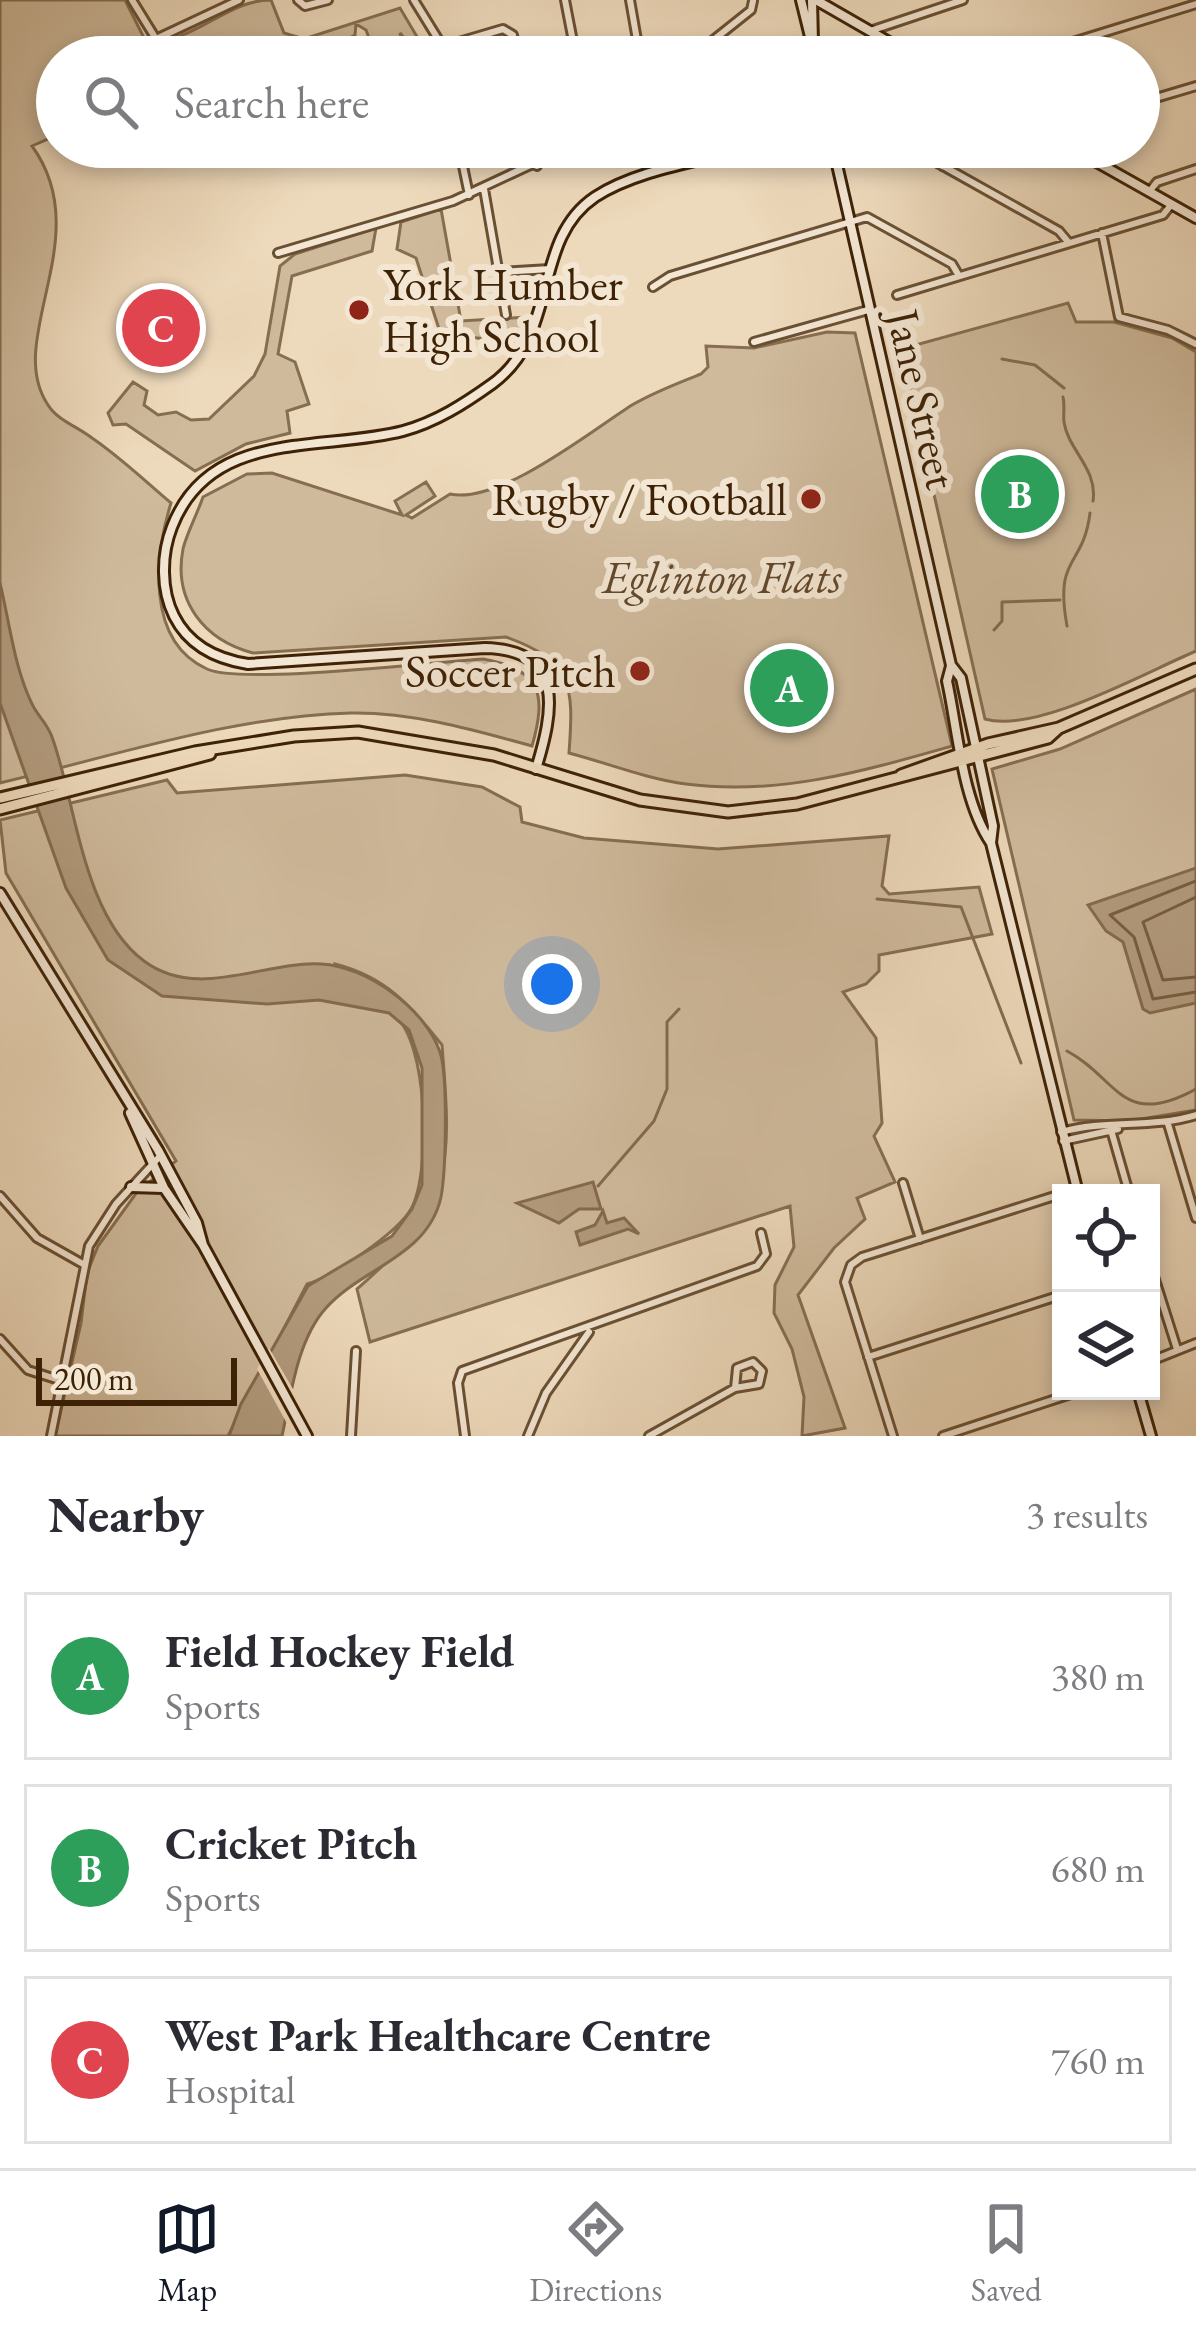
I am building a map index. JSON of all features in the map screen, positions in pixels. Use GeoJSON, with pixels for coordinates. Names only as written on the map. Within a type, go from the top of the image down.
{"type":"FeatureCollection","features":[{"type":"Feature","properties":{"kind":"main road"},"geometry":{"type":"LineString","coordinates":[[801,0],[810,36]]}},
{"type":"Feature","properties":{"kind":"main road"},"geometry":{"type":"LineString","coordinates":[[812,36],[814,0],[879,36]]}},
{"type":"Feature","properties":{"kind":"main road"},"geometry":{"type":"LineString","coordinates":[[536,769],[552,703],[542,672],[520,654],[484,648],[231,662],[203,649],[181,628],[168,603],[164,569],[178,513],[199,485],[225,466],[298,442],[414,428],[451,411],[501,377],[534,334],[569,223],[601,194],[685,168]]}},
{"type":"Feature","properties":{"kind":"main road","name":"Jane Street"},"geometry":{"type":"LineString","coordinates":[[837,168],[951,664],[961,678],[993,826],[991,843],[1075,1184]]}},
{"type":"Feature","properties":{"kind":"main road"},"geometry":{"type":"LineString","coordinates":[[1107,168],[1196,218]]}},
{"type":"Feature","properties":{"kind":"main road","name":"Jane Street"},"geometry":{"type":"LineString","coordinates":[[951,664],[947,681],[981,829],[991,843]]}},
{"type":"Feature","properties":{"kind":"main road"},"geometry":{"type":"LineString","coordinates":[[0,798],[294,736],[358,732],[445,744],[640,800],[703,811],[797,804],[1048,738],[1059,728],[1196,669]]}},
{"type":"Feature","properties":{"kind":"main road"},"geometry":{"type":"LineString","coordinates":[[0,809],[202,756]]}},
{"type":"Feature","properties":{"kind":"main road"},"geometry":{"type":"LineString","coordinates":[[0,893],[130,1112],[161,1155],[197,1223],[202,1245]]}},
{"type":"Feature","properties":{"kind":"main road"},"geometry":{"type":"LineString","coordinates":[[130,1112],[164,1189],[202,1245],[307,1436]]}},
{"type":"Feature","properties":{"kind":"main road"},"geometry":{"type":"LineString","coordinates":[[131,1187],[148,1184],[164,1189]]}},
{"type":"Feature","properties":{"kind":"main road"},"geometry":{"type":"LineString","coordinates":[[1141,1400],[1151,1436]]}},
{"type":"Feature","properties":{"kind":"street"},"geometry":{"type":"LineString","coordinates":[[132,0],[154,36]]}},
{"type":"Feature","properties":{"kind":"street"},"geometry":{"type":"LineString","coordinates":[[298,0],[304,6],[328,0]]}},
{"type":"Feature","properties":{"kind":"street"},"geometry":{"type":"LineString","coordinates":[[414,0],[435,36]]}},
{"type":"Feature","properties":{"kind":"street"},"geometry":{"type":"LineString","coordinates":[[565,0],[572,36]]}},
{"type":"Feature","properties":{"kind":"street"},"geometry":{"type":"LineString","coordinates":[[630,0],[636,36]]}},
{"type":"Feature","properties":{"kind":"street"},"geometry":{"type":"LineString","coordinates":[[870,31],[963,0]]}},
{"type":"Feature","properties":{"kind":"street"},"geometry":{"type":"LineString","coordinates":[[718,36],[751,10],[752,1]]}},
{"type":"Feature","properties":{"kind":"street"},"geometry":{"type":"LineString","coordinates":[[162,36],[233,2]]}},
{"type":"Feature","properties":{"kind":"street"},"geometry":{"type":"LineString","coordinates":[[1092,36],[1196,4]]}},
{"type":"Feature","properties":{"kind":"street"},"geometry":{"type":"LineString","coordinates":[[480,36],[503,29],[513,36]]}},
{"type":"Feature","properties":{"kind":"street"},"geometry":{"type":"LineString","coordinates":[[1160,97],[1196,86]]}},
{"type":"Feature","properties":{"kind":"street"},"geometry":{"type":"LineString","coordinates":[[463,168],[469,195]]}},
{"type":"Feature","properties":{"kind":"street"},"geometry":{"type":"LineString","coordinates":[[278,253],[469,195],[532,168]]}},
{"type":"Feature","properties":{"kind":"street"},"geometry":{"type":"LineString","coordinates":[[946,168],[1059,231],[1069,243]]}},
{"type":"Feature","properties":{"kind":"street"},"geometry":{"type":"LineString","coordinates":[[1150,192],[1162,180],[1196,170]]}},
{"type":"Feature","properties":{"kind":"street"},"geometry":{"type":"LineString","coordinates":[[484,189],[506,315]]}},
{"type":"Feature","properties":{"kind":"street"},"geometry":{"type":"LineString","coordinates":[[897,295],[1163,215],[1172,205]]}},
{"type":"Feature","properties":{"kind":"street"},"geometry":{"type":"LineString","coordinates":[[653,287],[670,276],[848,221],[876,221],[952,264],[959,276]]}},
{"type":"Feature","properties":{"kind":"street"},"geometry":{"type":"LineString","coordinates":[[1102,233],[1119,317],[1196,344]]}},
{"type":"Feature","properties":{"kind":"street"},"geometry":{"type":"LineString","coordinates":[[500,272],[552,270]]}},
{"type":"Feature","properties":{"kind":"street"},"geometry":{"type":"LineString","coordinates":[[754,342],[868,310]]}},
{"type":"Feature","properties":{"kind":"street"},"geometry":{"type":"LineString","coordinates":[[0,917],[10,911]]}},
{"type":"Feature","properties":{"kind":"street"},"geometry":{"type":"LineString","coordinates":[[1062,1137],[1086,1126],[1168,1124],[1196,1115]]}},
{"type":"Feature","properties":{"kind":"street"},"geometry":{"type":"LineString","coordinates":[[1168,1124],[1196,1218]]}},
{"type":"Feature","properties":{"kind":"street"},"geometry":{"type":"LineString","coordinates":[[1062,1137],[1134,1126]]}},
{"type":"Feature","properties":{"kind":"street"},"geometry":{"type":"LineString","coordinates":[[1111,1130],[1126,1184]]}},
{"type":"Feature","properties":{"kind":"street"},"geometry":{"type":"LineString","coordinates":[[51,1436],[82,1264],[107,1216],[161,1155]]}},
{"type":"Feature","properties":{"kind":"street"},"geometry":{"type":"LineString","coordinates":[[903,1183],[920,1239]]}},
{"type":"Feature","properties":{"kind":"street"},"geometry":{"type":"LineString","coordinates":[[0,1196],[37,1238],[82,1264]]}},
{"type":"Feature","properties":{"kind":"street"},"geometry":{"type":"LineString","coordinates":[[893,1436],[844,1282],[847,1271],[862,1257],[1052,1197]]}},
{"type":"Feature","properties":{"kind":"street"},"geometry":{"type":"LineString","coordinates":[[465,1436],[458,1383],[462,1371],[592,1329],[757,1266],[766,1254],[760,1233]]}},
{"type":"Feature","properties":{"kind":"street"},"geometry":{"type":"LineString","coordinates":[[1159,1292],[1177,1349]]}},
{"type":"Feature","properties":{"kind":"street"},"geometry":{"type":"LineString","coordinates":[[868,1357],[1052,1298]]}},
{"type":"Feature","properties":{"kind":"street"},"geometry":{"type":"LineString","coordinates":[[528,1436],[546,1393],[592,1329]]}},
{"type":"Feature","properties":{"kind":"street"},"geometry":{"type":"LineString","coordinates":[[0,1339],[28,1370],[61,1380]]}},
{"type":"Feature","properties":{"kind":"street"},"geometry":{"type":"LineString","coordinates":[[1160,1357],[1196,1343]]}},
{"type":"Feature","properties":{"kind":"street"},"geometry":{"type":"LineString","coordinates":[[350,1436],[356,1351]]}},
{"type":"Feature","properties":{"kind":"street"},"geometry":{"type":"LineString","coordinates":[[649,1436],[735,1388],[759,1384],[757,1364],[737,1368],[735,1388]]}},
{"type":"Feature","properties":{"kind":"street"},"geometry":{"type":"LineString","coordinates":[[943,1436],[1053,1400]]}},
{"type":"Feature","properties":{"kind":"green space"},"geometry":{"type":"Polygon","coordinates":[[[0,0],[125,0],[143,36],[36,36],[36,144],[32,146],[36,168],[43,168],[50,181],[56,216],[36,349],[37,379],[57,415],[171,503],[159,571],[164,618],[173,638],[187,656],[207,669],[227,673],[339,671],[483,659],[502,663],[528,677],[535,687],[537,728],[532,746],[397,715],[307,716],[174,739],[0,783],[0,0]]]}},
{"type":"Feature","properties":{"kind":"green space"},"geometry":{"type":"Polygon","coordinates":[[[271,0],[284,33],[294,36],[180,36],[238,7],[271,0]]]}},
{"type":"Feature","properties":{"kind":"green space"},"geometry":{"type":"Polygon","coordinates":[[[400,8],[417,36],[368,36],[356,24],[355,35],[313,36],[400,8]]]}},
{"type":"Feature","properties":{"kind":"green space"},"geometry":{"type":"Polygon","coordinates":[[[441,209],[461,321],[529,317],[514,341],[441,335],[416,258],[397,249],[401,222],[441,209]]]}},
{"type":"Feature","properties":{"kind":"green space"},"geometry":{"type":"Polygon","coordinates":[[[376,228],[372,251],[292,276],[278,354],[295,362],[309,404],[287,411],[290,433],[246,444],[195,471],[126,424],[113,425],[108,413],[133,382],[147,391],[144,405],[158,415],[176,412],[191,420],[209,419],[254,376],[265,354],[280,266],[295,254],[376,228]]]}},
{"type":"Feature","properties":{"kind":"green space"},"geometry":{"type":"Polygon","coordinates":[[[1068,303],[1076,322],[1114,322],[1172,338],[1196,352],[1196,651],[1061,710],[1007,721],[985,719],[901,349],[1068,303]]]}},
{"type":"Feature","properties":{"kind":"green space","name":"Eglinton Flats"},"geometry":{"type":"Polygon","coordinates":[[[827,332],[855,333],[952,746],[788,784],[721,787],[671,782],[569,753],[571,710],[564,679],[545,656],[506,637],[253,653],[220,639],[188,601],[181,568],[183,549],[203,497],[247,474],[272,473],[402,515],[395,501],[426,482],[435,496],[406,515],[412,518],[450,494],[470,494],[518,478],[632,405],[701,374],[708,367],[706,346],[754,348],[827,332]]]}},
{"type":"Feature","properties":{"kind":"green space"},"geometry":{"type":"Polygon","coordinates":[[[1196,689],[1196,1110],[1129,1121],[1074,1120],[992,769],[1060,749],[1196,689]]]}},
{"type":"Feature","properties":{"kind":"green space"},"geometry":{"type":"Polygon","coordinates":[[[405,775],[482,787],[520,807],[522,822],[584,838],[718,849],[889,836],[882,886],[889,894],[979,887],[992,934],[879,955],[879,971],[866,984],[843,992],[876,1038],[882,1123],[874,1136],[895,1182],[857,1198],[865,1219],[834,1248],[798,1295],[845,1428],[802,1436],[804,1397],[792,1349],[774,1313],[775,1285],[794,1247],[790,1206],[370,1342],[357,1289],[413,1233],[440,1182],[447,1123],[442,1045],[396,994],[335,964],[340,998],[393,1014],[414,1051],[424,1139],[411,1209],[364,1252],[307,1284],[228,1436],[55,1436],[81,1323],[87,1273],[98,1246],[137,1192],[176,1161],[6,873],[0,820],[167,780],[177,793],[405,775]]]}},
{"type":"Feature","properties":{"kind":"water"},"geometry":{"type":"Polygon","coordinates":[[[0,583],[21,677],[52,737],[94,887],[123,941],[144,961],[186,978],[321,964],[356,972],[408,1005],[440,1052],[445,1146],[441,1197],[434,1217],[408,1248],[340,1294],[316,1321],[296,1369],[282,1436],[229,1436],[241,1404],[308,1286],[392,1236],[412,1209],[422,1185],[422,1068],[409,1030],[389,1013],[319,1000],[267,1004],[162,996],[108,960],[66,888],[0,703],[0,583]]]}},
{"type":"Feature","properties":{"kind":"water"},"geometry":{"type":"Polygon","coordinates":[[[1196,868],[1196,1003],[1150,1013],[1143,1009],[1123,942],[1106,931],[1088,905],[1196,868]]]}},
{"type":"Feature","properties":{"kind":"water"},"geometry":{"type":"Polygon","coordinates":[[[593,1182],[601,1209],[579,1209],[559,1223],[517,1203],[593,1182]]]}},
{"type":"Feature","properties":{"kind":"water"},"geometry":{"type":"Polygon","coordinates":[[[603,1211],[607,1223],[624,1218],[639,1234],[628,1229],[580,1245],[576,1232],[595,1225],[603,1211]]]}},
{"type":"Feature","properties":{"kind":"pier"},"geometry":{"type":"Polygon","coordinates":[[[269,1348],[297,1396],[290,1429],[257,1369],[269,1348]]]}},
{"type":"Feature","properties":{"kind":"waterway"},"geometry":{"type":"LineString","coordinates":[[1002,359],[1035,365],[1064,388]]}},
{"type":"Feature","properties":{"kind":"waterway"},"geometry":{"type":"LineString","coordinates":[[1063,397],[1067,432],[1091,479],[1093,501]]}},
{"type":"Feature","properties":{"kind":"waterway"},"geometry":{"type":"LineString","coordinates":[[1067,626],[1064,586],[1090,513]]}},
{"type":"Feature","properties":{"kind":"waterway"},"geometry":{"type":"LineString","coordinates":[[994,630],[1002,621],[1002,602],[1060,600]]}},
{"type":"Feature","properties":{"kind":"waterway"},"geometry":{"type":"LineString","coordinates":[[877,899],[961,907],[1021,1063]]}},
{"type":"Feature","properties":{"kind":"waterway"},"geometry":{"type":"LineString","coordinates":[[598,1186],[654,1121],[667,1089],[667,1022],[679,1009]]}},
{"type":"Feature","properties":{"kind":"waterway"},"geometry":{"type":"LineString","coordinates":[[1067,1051],[1136,1102],[1171,1100],[1196,1089]]}},
{"type":"Feature","properties":{"kind":"place","name":"York Humber High School"},"geometry":{"type":"Point","coordinates":[359,310]}},
{"type":"Feature","properties":{"kind":"place","name":"West Park Healthcare Centre"},"geometry":{"type":"Point","coordinates":[161,328]}},
{"type":"Feature","properties":{"kind":"place","name":"Cricket Pitch"},"geometry":{"type":"Point","coordinates":[1020,494]}},
{"type":"Feature","properties":{"kind":"place","name":"Rugby / Football"},"geometry":{"type":"Point","coordinates":[811,499]}},
{"type":"Feature","properties":{"kind":"place","name":"Soccer Pitch"},"geometry":{"type":"Point","coordinates":[640,671]}},
{"type":"Feature","properties":{"kind":"place","name":"Field Hockey Field"},"geometry":{"type":"Point","coordinates":[789,688]}}]}
